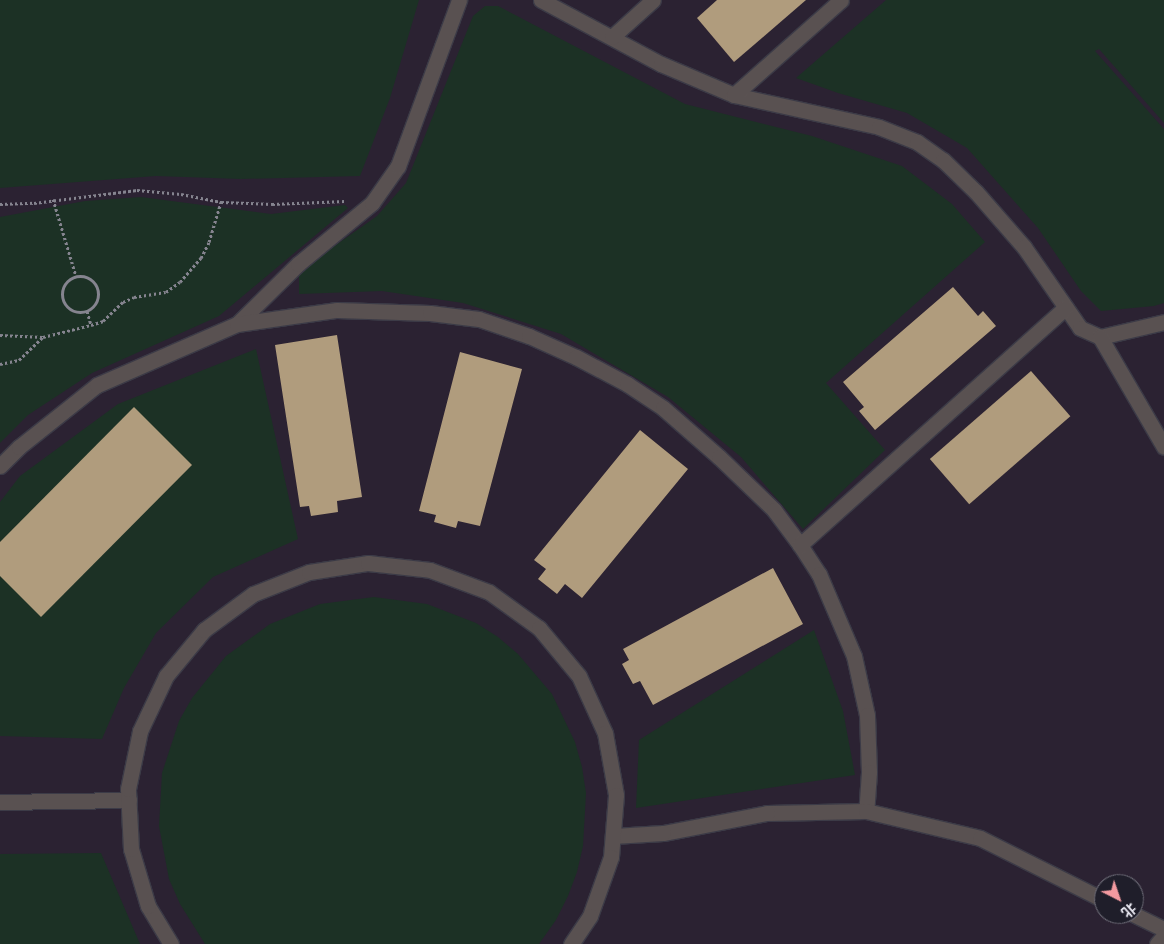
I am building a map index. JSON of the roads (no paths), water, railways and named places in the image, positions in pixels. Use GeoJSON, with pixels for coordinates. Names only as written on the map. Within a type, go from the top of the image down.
{"type":"FeatureCollection","features":[{"type":"Feature","properties":{"kind":"street"},"geometry":{"type":"LineString","coordinates":[[237,324],[298,264],[372,203],[398,166],[459,0]]}},
{"type":"Feature","properties":{"kind":"street"},"geometry":{"type":"LineString","coordinates":[[541,0],[661,64],[734,95],[879,127],[917,142],[943,160],[976,192],[1024,247],[1080,328],[1100,337],[1164,447]]}},
{"type":"Feature","properties":{"kind":"street"},"geometry":{"type":"LineString","coordinates":[[612,37],[653,0]]}},
{"type":"Feature","properties":{"kind":"street"},"geometry":{"type":"LineString","coordinates":[[734,95],[841,0]]}},
{"type":"Feature","properties":{"kind":"street"},"geometry":{"type":"LineString","coordinates":[[800,545],[1065,308]]}},
{"type":"Feature","properties":{"kind":"street"},"geometry":{"type":"LineString","coordinates":[[0,466],[18,447],[97,385],[237,324],[337,310],[430,313],[479,319],[529,336],[576,357],[627,384],[663,408],[719,457],[774,510],[800,545],[818,574],[854,656],[868,716],[869,772],[866,811]]}},
{"type":"Feature","properties":{"kind":"street"},"geometry":{"type":"LineString","coordinates":[[1100,337],[1164,322]]}},
{"type":"Feature","properties":{"kind":"street"},"geometry":{"type":"LineString","coordinates":[[171,944],[148,906],[131,849],[128,790],[140,731],[166,676],[204,630],[253,594],[309,572],[368,563],[430,570],[489,592],[540,628],[579,676],[605,733],[616,795],[611,857],[590,916],[571,944]]}},
{"type":"Feature","properties":{"kind":"street"},"geometry":{"type":"LineString","coordinates":[[0,802],[129,800]]}},
{"type":"Feature","properties":{"kind":"street"},"geometry":{"type":"LineString","coordinates":[[613,836],[663,833],[768,813],[866,811],[980,838],[1094,895]]}},
{"type":"Feature","properties":{"kind":"street"},"geometry":{"type":"LineString","coordinates":[[1144,919],[1164,929]]}},
{"type":"Feature","properties":{"kind":"street"},"geometry":{"type":"LineString","coordinates":[[1157,944],[1164,936]]}}]}
